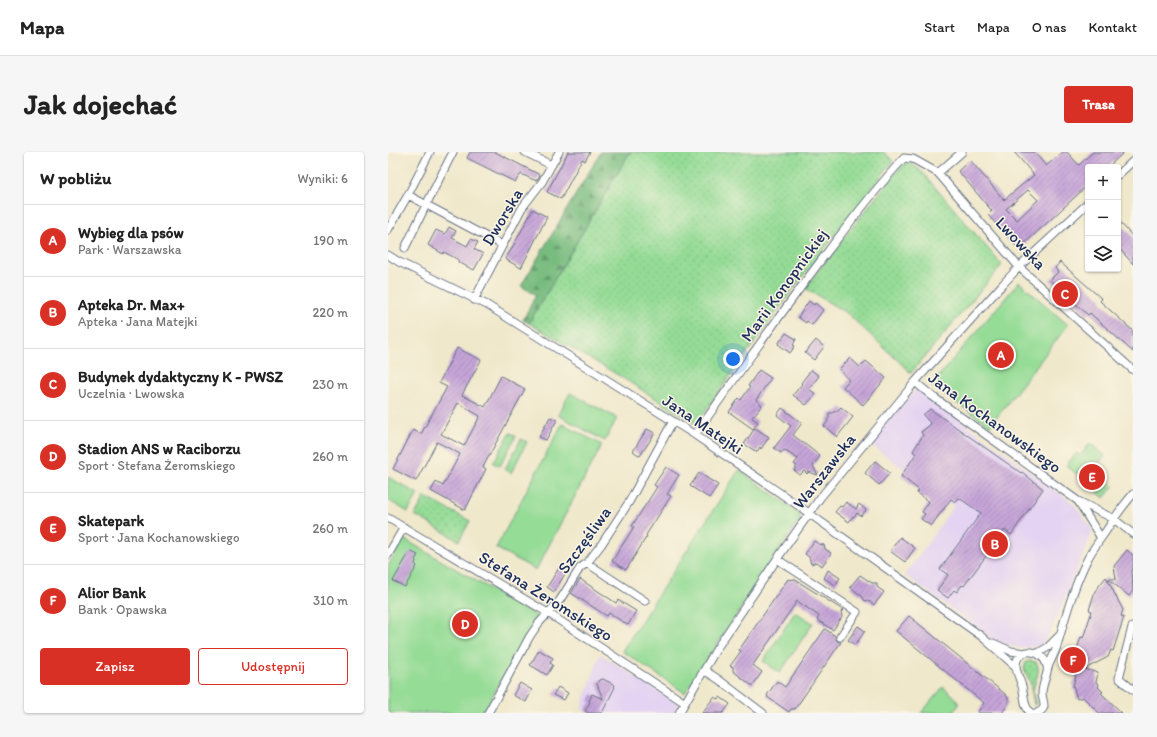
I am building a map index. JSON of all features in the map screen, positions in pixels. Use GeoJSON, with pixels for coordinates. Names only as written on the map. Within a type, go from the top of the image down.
{"type":"FeatureCollection","features":[{"type":"Feature","properties":{"kind":"street"},"geometry":{"type":"LineString","coordinates":[[388,230],[430,152]]}},
{"type":"Feature","properties":{"kind":"street"},"geometry":{"type":"LineString","coordinates":[[405,248],[453,152]]}},
{"type":"Feature","properties":{"kind":"street"},"geometry":{"type":"LineString","coordinates":[[525,152],[551,165]]}},
{"type":"Feature","properties":{"kind":"street","name":"Dworska"},"geometry":{"type":"LineString","coordinates":[[474,300],[522,208],[542,182],[559,152]]}},
{"type":"Feature","properties":{"kind":"street"},"geometry":{"type":"LineString","coordinates":[[938,173],[962,152]]}},
{"type":"Feature","properties":{"kind":"street","name":"Lwowska"},"geometry":{"type":"LineString","coordinates":[[904,158],[913,159],[938,173],[1019,267],[1133,370]]}},
{"type":"Feature","properties":{"kind":"street","name":"Marii Konopnickiej"},"geometry":{"type":"LineString","coordinates":[[695,435],[791,299],[841,233],[904,158]]}},
{"type":"Feature","properties":{"kind":"street"},"geometry":{"type":"LineString","coordinates":[[1121,172],[1133,161]]}},
{"type":"Feature","properties":{"kind":"street"},"geometry":{"type":"LineString","coordinates":[[408,195],[502,245]]}},
{"type":"Feature","properties":{"kind":"street","name":"Warszawska"},"geometry":{"type":"LineString","coordinates":[[679,713],[704,670],[777,559],[830,487],[915,382],[1019,267],[1085,206]]}},
{"type":"Feature","properties":{"kind":"street","name":"Jana Matejki"},"geometry":{"type":"LineString","coordinates":[[388,255],[399,262],[486,305],[695,435],[987,641],[1016,668]]}},
{"type":"Feature","properties":{"kind":"street","name":"Jana Kochanowskiego"},"geometry":{"type":"LineString","coordinates":[[915,382],[932,396],[1078,501],[1114,519],[1133,534]]}},
{"type":"Feature","properties":{"kind":"street","name":"Szczęśliwa"},"geometry":{"type":"LineString","coordinates":[[488,713],[530,636],[560,600],[580,568],[587,563],[601,545],[628,502],[673,421]]}},
{"type":"Feature","properties":{"kind":"street"},"geometry":{"type":"LineString","coordinates":[[1037,713],[1041,710],[1045,711],[1042,692],[1048,667],[1056,650],[1059,636],[1076,585],[1086,561],[1133,494]]}},
{"type":"Feature","properties":{"kind":"street","name":"Jana Kochanowskiego"},"geometry":{"type":"LineString","coordinates":[[1078,501],[1101,538]]}},
{"type":"Feature","properties":{"kind":"street","name":"Stefana Żeromskiego"},"geometry":{"type":"LineString","coordinates":[[388,518],[548,613],[685,703]]}},
{"type":"Feature","properties":{"kind":"street"},"geometry":{"type":"LineString","coordinates":[[388,555],[404,527]]}},
{"type":"Feature","properties":{"kind":"street"},"geometry":{"type":"LineString","coordinates":[[777,559],[857,612],[840,637]]}},
{"type":"Feature","properties":{"kind":"street"},"geometry":{"type":"LineString","coordinates":[[587,563],[645,600]]}},
{"type":"Feature","properties":{"kind":"street"},"geometry":{"type":"LineString","coordinates":[[1133,626],[1119,678],[1133,690]]}},
{"type":"Feature","properties":{"kind":"street"},"geometry":{"type":"LineString","coordinates":[[1048,667],[1045,660],[1038,653],[1048,647],[1059,636]]}},
{"type":"Feature","properties":{"kind":"street","name":"Jana Matejki"},"geometry":{"type":"LineString","coordinates":[[987,641],[1011,651],[1038,653]]}},
{"type":"Feature","properties":{"kind":"street"},"geometry":{"type":"LineString","coordinates":[[1024,653],[1018,659],[1016,668],[1023,687],[1027,711]]}},
{"type":"Feature","properties":{"kind":"street"},"geometry":{"type":"LineString","coordinates":[[704,670],[763,713]]}},
{"type":"Feature","properties":{"kind":"shaded area"},"geometry":{"type":"Polygon","coordinates":[[[917,388],[1074,504],[1093,531],[1050,633],[1040,646],[1019,648],[995,641],[905,575],[954,506],[869,443],[917,388]]]}},
{"type":"Feature","properties":{"kind":"shaded area"},"geometry":{"type":"Polygon","coordinates":[[[600,654],[678,704],[673,713],[589,713],[581,709],[600,654]]]}},
{"type":"Feature","properties":{"kind":"green space"},"geometry":{"type":"Polygon","coordinates":[[[601,152],[630,152],[529,323],[523,320],[536,295],[521,286],[601,152]]]}},
{"type":"Feature","properties":{"kind":"green space"},"geometry":{"type":"Polygon","coordinates":[[[630,152],[884,152],[893,161],[792,290],[696,424],[618,375],[529,323],[630,152]]]}},
{"type":"Feature","properties":{"kind":"green space"},"geometry":{"type":"Polygon","coordinates":[[[909,162],[922,172],[1002,265],[911,373],[848,314],[805,288],[901,167],[909,162]]]}},
{"type":"Feature","properties":{"kind":"green space"},"geometry":{"type":"Polygon","coordinates":[[[1019,282],[1068,325],[990,426],[931,385],[1019,282]]]}},
{"type":"Feature","properties":{"kind":"green space"},"geometry":{"type":"Polygon","coordinates":[[[570,393],[617,418],[605,441],[558,415],[570,393]]]}},
{"type":"Feature","properties":{"kind":"green space"},"geometry":{"type":"Polygon","coordinates":[[[562,424],[602,445],[536,570],[496,548],[562,424]]]}},
{"type":"Feature","properties":{"kind":"green space"},"geometry":{"type":"Polygon","coordinates":[[[510,433],[516,436],[500,466],[493,463],[510,433]]]}},
{"type":"Feature","properties":{"kind":"green space"},"geometry":{"type":"Polygon","coordinates":[[[521,439],[527,442],[511,473],[505,469],[521,439]]]}},
{"type":"Feature","properties":{"kind":"green space"},"geometry":{"type":"Polygon","coordinates":[[[1090,443],[1105,456],[1094,469],[1114,486],[1104,498],[1066,465],[1077,453],[1080,456],[1090,443]]]}},
{"type":"Feature","properties":{"kind":"green space"},"geometry":{"type":"Polygon","coordinates":[[[739,470],[800,514],[800,518],[685,693],[622,651],[739,470]]]}},
{"type":"Feature","properties":{"kind":"green space"},"geometry":{"type":"Polygon","coordinates":[[[388,477],[418,494],[408,512],[388,500],[388,477]]]}},
{"type":"Feature","properties":{"kind":"green space"},"geometry":{"type":"Polygon","coordinates":[[[425,497],[470,521],[459,541],[415,515],[425,497]]]}},
{"type":"Feature","properties":{"kind":"green space"},"geometry":{"type":"Polygon","coordinates":[[[404,539],[537,616],[483,713],[388,713],[388,566],[404,539]]]}},
{"type":"Feature","properties":{"kind":"green space"},"geometry":{"type":"Polygon","coordinates":[[[795,612],[813,623],[780,673],[763,661],[795,612]]]}},
{"type":"Feature","properties":{"kind":"green space"},"geometry":{"type":"Polygon","coordinates":[[[1026,662],[1036,662],[1038,665],[1033,691],[1036,704],[1034,705],[1030,681],[1024,669],[1026,662]]]}},
{"type":"Feature","properties":{"kind":"green space"},"geometry":{"type":"Polygon","coordinates":[[[943,687],[955,697],[959,705],[952,713],[921,713],[943,687]]]}},
{"type":"Feature","properties":{"kind":"building"},"geometry":{"type":"Polygon","coordinates":[[[470,152],[495,152],[540,175],[537,180],[534,180],[521,174],[515,182],[467,158],[470,152]]]}},
{"type":"Feature","properties":{"kind":"building"},"geometry":{"type":"Polygon","coordinates":[[[568,152],[590,152],[585,161],[582,159],[561,199],[547,192],[568,152]]]}},
{"type":"Feature","properties":{"kind":"building"},"geometry":{"type":"Polygon","coordinates":[[[1014,152],[1034,152],[1046,166],[1063,152],[1067,152],[1079,165],[1093,152],[1124,152],[1111,164],[1085,164],[1085,188],[1022,246],[1020,245],[1017,247],[988,215],[992,211],[958,171],[970,160],[1004,200],[1034,175],[1014,152]],[[1028,190],[1006,209],[1017,220],[1038,200],[1028,190]]]}},
{"type":"Feature","properties":{"kind":"building"},"geometry":{"type":"Polygon","coordinates":[[[533,209],[547,217],[521,268],[505,259],[533,209]]]}},
{"type":"Feature","properties":{"kind":"building"},"geometry":{"type":"Polygon","coordinates":[[[1121,223],[1133,237],[1133,264],[1121,250],[1121,223]]]}},
{"type":"Feature","properties":{"kind":"building"},"geometry":{"type":"Polygon","coordinates":[[[449,227],[456,231],[452,238],[467,246],[471,239],[478,242],[474,249],[483,254],[474,270],[458,262],[459,260],[444,252],[443,254],[428,245],[436,230],[445,234],[449,227]]]}},
{"type":"Feature","properties":{"kind":"building"},"geometry":{"type":"Polygon","coordinates":[[[1060,262],[1102,299],[1100,301],[1133,331],[1133,352],[1090,313],[1088,315],[1050,280],[1058,272],[1055,268],[1060,262]]]}},
{"type":"Feature","properties":{"kind":"building"},"geometry":{"type":"Polygon","coordinates":[[[809,301],[814,305],[815,303],[823,310],[812,325],[807,321],[806,323],[798,317],[809,301]]]}},
{"type":"Feature","properties":{"kind":"building"},"geometry":{"type":"Polygon","coordinates":[[[786,333],[796,339],[793,345],[795,346],[790,353],[778,344],[786,333]]]}},
{"type":"Feature","properties":{"kind":"building"},"geometry":{"type":"Polygon","coordinates":[[[816,340],[824,347],[814,360],[805,353],[816,340]]]}},
{"type":"Feature","properties":{"kind":"building"},"geometry":{"type":"Polygon","coordinates":[[[457,348],[481,360],[462,395],[485,407],[501,376],[525,389],[483,467],[486,469],[465,510],[431,491],[436,482],[443,486],[460,454],[437,442],[416,481],[393,469],[413,430],[421,434],[447,387],[439,383],[457,348]],[[458,403],[441,434],[464,446],[480,416],[458,403]]]}},
{"type":"Feature","properties":{"kind":"building"},"geometry":{"type":"Polygon","coordinates":[[[850,358],[860,367],[866,361],[886,378],[863,405],[843,387],[849,380],[839,369],[850,358]]]}},
{"type":"Feature","properties":{"kind":"building"},"geometry":{"type":"Polygon","coordinates":[[[759,370],[771,378],[756,400],[762,405],[752,418],[758,422],[753,429],[729,412],[739,398],[741,400],[750,387],[748,386],[759,370]]]}},
{"type":"Feature","properties":{"kind":"building"},"geometry":{"type":"Polygon","coordinates":[[[811,370],[819,376],[809,389],[816,394],[806,405],[793,395],[811,370]]]}},
{"type":"Feature","properties":{"kind":"building"},"geometry":{"type":"Polygon","coordinates":[[[841,407],[853,417],[837,437],[824,426],[828,421],[829,413],[836,412],[841,407]]]}},
{"type":"Feature","properties":{"kind":"building"},"geometry":{"type":"Polygon","coordinates":[[[782,408],[802,423],[793,435],[820,456],[813,466],[818,475],[808,472],[807,474],[804,471],[800,475],[794,470],[797,466],[794,464],[798,459],[784,450],[781,453],[774,448],[791,426],[777,415],[782,408]]]}},
{"type":"Feature","properties":{"kind":"building"},"geometry":{"type":"Polygon","coordinates":[[[930,409],[1021,473],[1022,472],[1043,489],[1011,535],[1005,530],[964,586],[962,585],[957,592],[954,590],[948,598],[937,590],[948,575],[940,569],[981,513],[959,498],[955,502],[951,499],[931,526],[921,519],[925,514],[922,512],[929,502],[917,493],[919,490],[901,476],[916,454],[913,451],[923,435],[921,432],[931,424],[923,415],[930,409]]]}},
{"type":"Feature","properties":{"kind":"building"},"geometry":{"type":"Polygon","coordinates":[[[550,417],[557,420],[546,440],[539,437],[550,417]]]}},
{"type":"Feature","properties":{"kind":"building"},"geometry":{"type":"Polygon","coordinates":[[[755,428],[769,437],[761,449],[760,447],[757,452],[744,444],[755,428]]]}},
{"type":"Feature","properties":{"kind":"building"},"geometry":{"type":"Polygon","coordinates":[[[647,429],[655,433],[640,456],[633,451],[647,429]]]}},
{"type":"Feature","properties":{"kind":"building"},"geometry":{"type":"Polygon","coordinates":[[[875,461],[890,473],[879,485],[865,473],[875,461]]]}},
{"type":"Feature","properties":{"kind":"building"},"geometry":{"type":"Polygon","coordinates":[[[666,467],[679,475],[667,494],[671,496],[626,570],[612,561],[657,487],[654,485],[666,467]]]}},
{"type":"Feature","properties":{"kind":"building"},"geometry":{"type":"Polygon","coordinates":[[[699,473],[718,485],[709,498],[690,486],[699,473]]]}},
{"type":"Feature","properties":{"kind":"building"},"geometry":{"type":"Polygon","coordinates":[[[846,502],[856,509],[859,504],[866,510],[861,516],[857,513],[849,522],[835,512],[846,502]]]}},
{"type":"Feature","properties":{"kind":"building"},"geometry":{"type":"Polygon","coordinates":[[[900,537],[915,548],[905,562],[890,551],[900,537]]]}},
{"type":"Feature","properties":{"kind":"building"},"geometry":{"type":"Polygon","coordinates":[[[814,541],[824,545],[825,549],[831,553],[822,566],[817,562],[811,564],[809,557],[805,554],[814,541]]]}},
{"type":"Feature","properties":{"kind":"building"},"geometry":{"type":"Polygon","coordinates":[[[1127,550],[1133,555],[1133,591],[1129,596],[1108,579],[1116,579],[1114,566],[1127,550]]]}},
{"type":"Feature","properties":{"kind":"building"},"geometry":{"type":"Polygon","coordinates":[[[410,551],[418,555],[415,560],[415,564],[417,566],[405,587],[393,581],[410,551]]]}},
{"type":"Feature","properties":{"kind":"building"},"geometry":{"type":"Polygon","coordinates":[[[561,565],[568,569],[554,592],[547,587],[561,565]]]}},
{"type":"Feature","properties":{"kind":"building"},"geometry":{"type":"Polygon","coordinates":[[[828,570],[840,578],[835,585],[824,578],[828,570]]]}},
{"type":"Feature","properties":{"kind":"building"},"geometry":{"type":"Polygon","coordinates":[[[860,575],[872,583],[877,583],[877,587],[884,592],[874,605],[864,600],[862,596],[850,587],[860,575]]]}},
{"type":"Feature","properties":{"kind":"building"},"geometry":{"type":"Polygon","coordinates":[[[1106,577],[1123,610],[1121,616],[1124,617],[1113,651],[1111,650],[1108,657],[1085,669],[1098,673],[1096,682],[1099,685],[1098,687],[1103,692],[1101,693],[1122,713],[1099,713],[1083,697],[1077,699],[1073,685],[1076,676],[1070,664],[1072,665],[1081,637],[1083,638],[1092,611],[1089,610],[1095,591],[1106,577]]]}},
{"type":"Feature","properties":{"kind":"building"},"geometry":{"type":"Polygon","coordinates":[[[580,579],[616,603],[618,600],[636,611],[628,625],[609,613],[607,616],[571,593],[580,579]]]}},
{"type":"Feature","properties":{"kind":"building"},"geometry":{"type":"Polygon","coordinates":[[[788,579],[794,579],[843,610],[841,612],[842,617],[833,630],[817,620],[819,616],[797,601],[753,665],[762,672],[753,685],[751,685],[733,671],[733,667],[730,666],[741,651],[739,650],[788,579]]]}},
{"type":"Feature","properties":{"kind":"building"},"geometry":{"type":"Polygon","coordinates":[[[909,616],[1005,694],[1008,698],[1008,704],[1002,713],[977,713],[984,703],[896,631],[909,616]]]}},
{"type":"Feature","properties":{"kind":"building"},"geometry":{"type":"Polygon","coordinates":[[[858,626],[865,631],[855,645],[848,640],[858,626]]]}},
{"type":"Feature","properties":{"kind":"building"},"geometry":{"type":"Polygon","coordinates":[[[825,629],[835,636],[837,641],[841,642],[795,709],[791,709],[789,712],[767,697],[767,695],[777,681],[785,687],[825,629]]]}},
{"type":"Feature","properties":{"kind":"building"},"geometry":{"type":"Polygon","coordinates":[[[539,650],[553,658],[550,663],[553,665],[547,675],[530,665],[539,650]]]}},
{"type":"Feature","properties":{"kind":"building"},"geometry":{"type":"Polygon","coordinates":[[[603,679],[615,685],[615,687],[602,713],[589,713],[585,711],[592,694],[603,699],[597,684],[599,680],[603,679]]]}},
{"type":"Feature","properties":{"kind":"building"},"geometry":{"type":"Polygon","coordinates":[[[520,683],[532,690],[526,702],[513,695],[520,683]]]}},
{"type":"Feature","properties":{"kind":"building"},"geometry":{"type":"Polygon","coordinates":[[[558,687],[568,693],[564,700],[553,695],[558,687]]]}},
{"type":"Feature","properties":{"kind":"building"},"geometry":{"type":"Polygon","coordinates":[[[714,697],[717,699],[720,697],[730,704],[723,713],[702,713],[714,697]]]}},
{"type":"Feature","properties":{"kind":"place","name":"Budynek dydaktyczny K - PWSZ"},"geometry":{"type":"Point","coordinates":[1065,294]}},
{"type":"Feature","properties":{"kind":"place","name":"Wybieg dla psów"},"geometry":{"type":"Point","coordinates":[1001,355]}},
{"type":"Feature","properties":{"kind":"place","name":"Skatepark"},"geometry":{"type":"Point","coordinates":[1092,477]}},
{"type":"Feature","properties":{"kind":"place","name":"Apteka Dr. Max+"},"geometry":{"type":"Point","coordinates":[995,544]}},
{"type":"Feature","properties":{"kind":"place","name":"Stadion ANS w Raciborzu"},"geometry":{"type":"Point","coordinates":[465,624]}},
{"type":"Feature","properties":{"kind":"place","name":"Alior Bank"},"geometry":{"type":"Point","coordinates":[1073,660]}}]}
